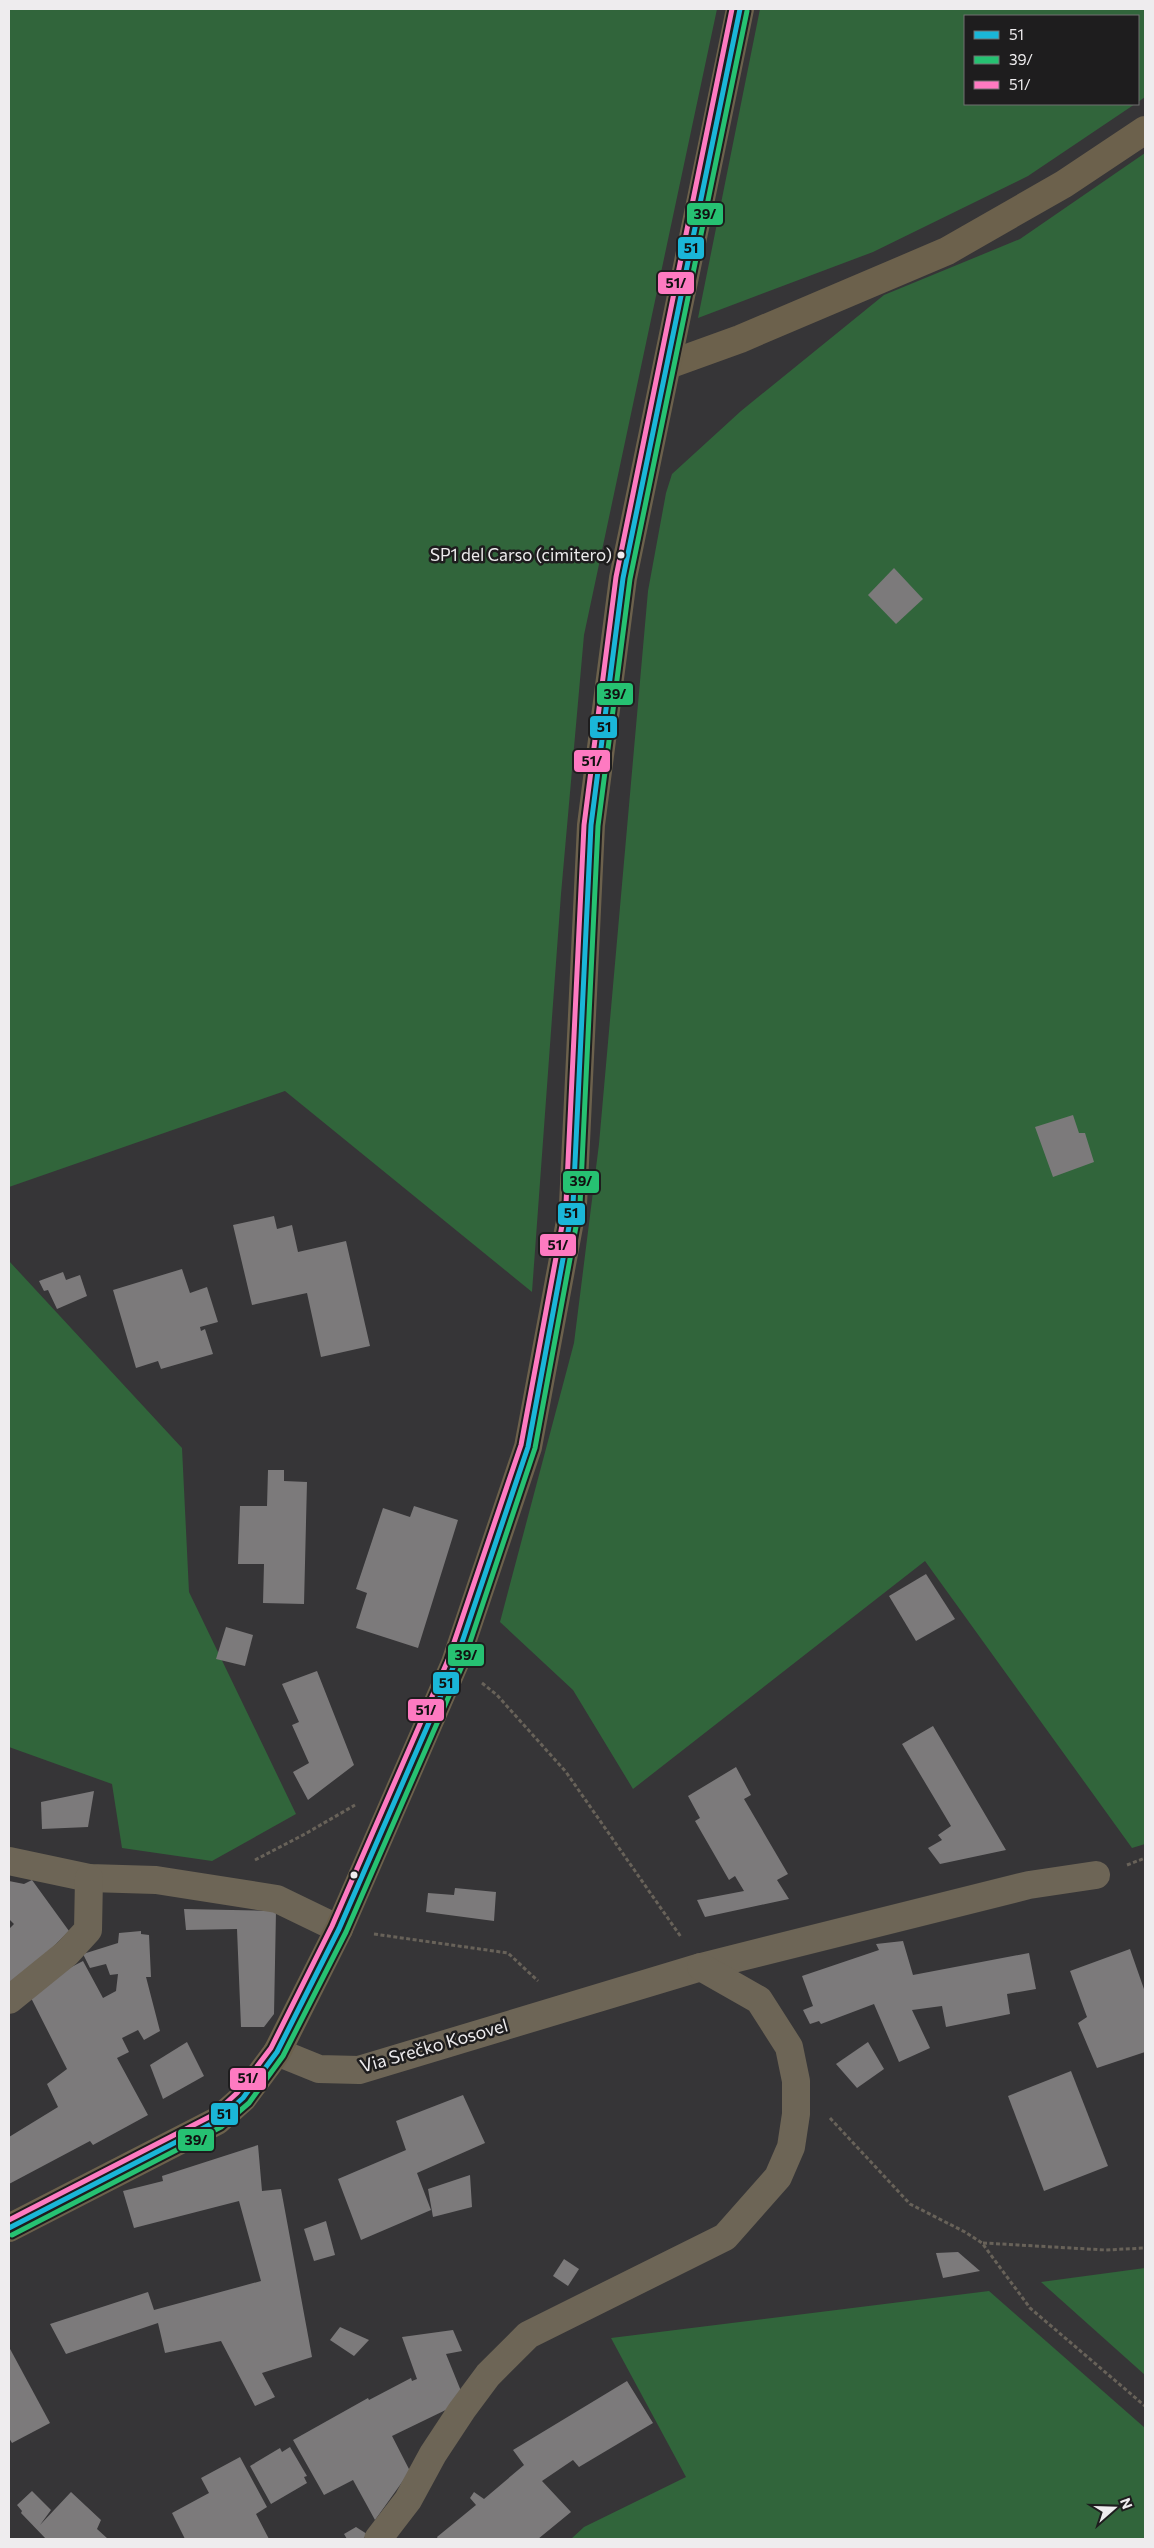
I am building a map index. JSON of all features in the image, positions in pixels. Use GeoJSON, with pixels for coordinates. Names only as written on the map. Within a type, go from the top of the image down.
{"type":"FeatureCollection","features":[{"type":"Feature","properties":{"kind":"main road"},"geometry":{"type":"LineString","coordinates":[[9,2228],[217,2121],[244,2098],[278,2052],[339,1929],[456,1663],[528,1448],[573,1205],[591,825],[623,578],[740,9]]}},
{"type":"Feature","properties":{"kind":"main road"},"geometry":{"type":"LineString","coordinates":[[668,365],[740,339],[947,250],[1064,184],[1145,130]]}},
{"type":"Feature","properties":{"kind":"street"},"geometry":{"type":"LineString","coordinates":[[9,1861],[89,1878],[156,1880],[277,1899],[339,1929]]}},
{"type":"Feature","properties":{"kind":"street","name":"Via Srečko Kosovel"},"geometry":{"type":"LineString","coordinates":[[278,2052],[318,2069],[359,2070],[701,1967],[1030,1886],[1096,1875]]}},
{"type":"Feature","properties":{"kind":"street"},"geometry":{"type":"LineString","coordinates":[[9,2000],[67,1953],[88,1930],[89,1878]]}},
{"type":"Feature","properties":{"kind":"street"},"geometry":{"type":"LineString","coordinates":[[378,2539],[408,2500],[433,2454],[462,2410],[488,2375],[528,2335],[725,2237],[753,2208],[778,2177],[791,2148],[796,2114],[796,2081],[789,2047],[759,2000],[701,1967]]}},
{"type":"Feature","properties":{"kind":"path"},"geometry":{"type":"LineString","coordinates":[[456,1663],[497,1695],[566,1772],[701,1967]]}},
{"type":"Feature","properties":{"kind":"path"},"geometry":{"type":"LineString","coordinates":[[253,1861],[305,1834],[361,1801]]}},
{"type":"Feature","properties":{"kind":"path"},"geometry":{"type":"LineString","coordinates":[[339,1929],[508,1953],[567,2006]]}},
{"type":"Feature","properties":{"kind":"path"},"geometry":{"type":"LineString","coordinates":[[796,2081],[910,2204],[966,2232],[982,2243],[1030,2308],[1145,2406]]}},
{"type":"Feature","properties":{"kind":"path"},"geometry":{"type":"LineString","coordinates":[[982,2243],[1106,2250],[1145,2248]]}},
{"type":"Feature","properties":{"kind":"green space"},"geometry":{"type":"Polygon","coordinates":[[[9,9],[717,9],[584,635],[561,894],[532,1292],[285,1091],[9,1187],[9,9]]]}},
{"type":"Feature","properties":{"kind":"green space"},"geometry":{"type":"Polygon","coordinates":[[[760,9],[1145,9],[1145,97],[1139,101],[1139,15],[964,15],[964,105],[1134,105],[1028,176],[873,252],[698,318],[760,9]]]}},
{"type":"Feature","properties":{"kind":"green space"},"geometry":{"type":"Polygon","coordinates":[[[1145,153],[1145,1844],[1132,1848],[925,1561],[633,1789],[573,1690],[500,1622],[574,1343],[599,1144],[648,591],[666,493],[672,474],[741,411],[884,295],[1020,239],[1145,153]]]}},
{"type":"Feature","properties":{"kind":"green space"},"geometry":{"type":"Polygon","coordinates":[[[9,1261],[182,1448],[189,1592],[296,1814],[212,1861],[122,1848],[112,1784],[9,1747],[9,1261]]]}},
{"type":"Feature","properties":{"kind":"green space"},"geometry":{"type":"Polygon","coordinates":[[[1145,2268],[1145,2375],[1041,2282],[1145,2268]]]}},
{"type":"Feature","properties":{"kind":"green space"},"geometry":{"type":"Polygon","coordinates":[[[989,2291],[1145,2428],[1145,2539],[571,2539],[584,2527],[686,2477],[611,2338],[989,2291]]]}},
{"type":"Feature","properties":{"kind":"building"},"geometry":{"type":"Polygon","coordinates":[[[894,568],[923,599],[896,624],[868,595],[894,568]]]}},
{"type":"Feature","properties":{"kind":"building"},"geometry":{"type":"Polygon","coordinates":[[[1073,1115],[1079,1133],[1085,1133],[1094,1162],[1053,1177],[1035,1127],[1073,1115]]]}},
{"type":"Feature","properties":{"kind":"building"},"geometry":{"type":"Polygon","coordinates":[[[274,1216],[277,1229],[292,1225],[298,1252],[346,1241],[370,1346],[321,1357],[307,1293],[252,1305],[233,1225],[274,1216]]]}},
{"type":"Feature","properties":{"kind":"building"},"geometry":{"type":"Polygon","coordinates":[[[182,1269],[190,1293],[207,1287],[218,1322],[200,1327],[201,1331],[205,1329],[213,1354],[161,1369],[158,1361],[136,1368],[113,1290],[182,1269]]]}},
{"type":"Feature","properties":{"kind":"building"},"geometry":{"type":"Polygon","coordinates":[[[63,1272],[66,1280],[80,1275],[87,1296],[57,1309],[48,1290],[44,1291],[39,1281],[63,1272]]]}},
{"type":"Feature","properties":{"kind":"building"},"geometry":{"type":"Polygon","coordinates":[[[268,1470],[284,1470],[284,1481],[307,1482],[304,1604],[263,1603],[264,1564],[238,1564],[240,1506],[267,1506],[268,1470]]]}},
{"type":"Feature","properties":{"kind":"building"},"geometry":{"type":"Polygon","coordinates":[[[414,1506],[458,1520],[418,1648],[356,1628],[367,1593],[356,1589],[383,1508],[410,1517],[414,1506]]]}},
{"type":"Feature","properties":{"kind":"building"},"geometry":{"type":"Polygon","coordinates":[[[926,1574],[955,1619],[916,1641],[889,1596],[926,1574]]]}},
{"type":"Feature","properties":{"kind":"building"},"geometry":{"type":"Polygon","coordinates":[[[226,1627],[253,1635],[245,1666],[216,1659],[226,1627]]]}},
{"type":"Feature","properties":{"kind":"building"},"geometry":{"type":"Polygon","coordinates":[[[317,1671],[354,1765],[308,1800],[293,1772],[309,1763],[292,1725],[299,1722],[282,1684],[317,1671]]]}},
{"type":"Feature","properties":{"kind":"building"},"geometry":{"type":"Polygon","coordinates":[[[933,1726],[1006,1850],[940,1864],[928,1848],[942,1840],[938,1835],[951,1826],[902,1744],[933,1726]]]}},
{"type":"Feature","properties":{"kind":"building"},"geometry":{"type":"Polygon","coordinates":[[[736,1767],[751,1795],[744,1799],[788,1874],[777,1880],[789,1899],[705,1917],[697,1900],[744,1891],[735,1876],[729,1880],[695,1821],[700,1818],[688,1796],[736,1767]]]}},
{"type":"Feature","properties":{"kind":"building"},"geometry":{"type":"Polygon","coordinates":[[[94,1791],[88,1827],[42,1829],[41,1802],[94,1791]]]}},
{"type":"Feature","properties":{"kind":"building"},"geometry":{"type":"Polygon","coordinates":[[[32,1880],[69,1931],[9,1991],[9,1929],[14,1924],[9,1919],[9,1881],[24,1884],[32,1880]]]}},
{"type":"Feature","properties":{"kind":"building"},"geometry":{"type":"Polygon","coordinates":[[[455,1888],[496,1892],[494,1921],[426,1912],[428,1893],[454,1895],[455,1888]]]}},
{"type":"Feature","properties":{"kind":"building"},"geometry":{"type":"Polygon","coordinates":[[[184,1909],[276,1911],[274,2014],[264,2027],[241,2027],[237,1929],[186,1930],[184,1909]]]}},
{"type":"Feature","properties":{"kind":"building"},"geometry":{"type":"Polygon","coordinates":[[[141,1931],[141,1934],[149,1935],[151,1977],[146,1977],[160,2031],[144,2040],[138,2030],[122,2038],[129,2052],[117,2058],[148,2115],[93,2145],[90,2141],[9,2184],[9,2137],[58,2107],[47,2084],[67,2069],[27,1990],[83,1961],[103,1998],[116,1991],[118,1974],[110,1975],[106,1964],[90,1968],[83,1954],[118,1943],[119,1933],[141,1931]]]}},
{"type":"Feature","properties":{"kind":"building"},"geometry":{"type":"Polygon","coordinates":[[[903,1941],[913,1975],[1029,1953],[1036,1989],[1007,1994],[1010,2014],[946,2027],[942,2006],[912,2010],[930,2048],[899,2062],[874,2004],[821,2024],[819,2021],[810,2024],[803,2010],[813,2006],[802,1976],[879,1950],[876,1944],[903,1941]]]}},
{"type":"Feature","properties":{"kind":"building"},"geometry":{"type":"Polygon","coordinates":[[[1130,1949],[1145,1992],[1145,2052],[1097,2068],[1078,2023],[1087,2017],[1070,1971],[1130,1949]]]}},
{"type":"Feature","properties":{"kind":"building"},"geometry":{"type":"Polygon","coordinates":[[[187,2042],[204,2076],[163,2099],[150,2065],[187,2042]]]}},
{"type":"Feature","properties":{"kind":"building"},"geometry":{"type":"Polygon","coordinates":[[[868,2042],[884,2069],[857,2088],[836,2064],[868,2042]]]}},
{"type":"Feature","properties":{"kind":"building"},"geometry":{"type":"Polygon","coordinates":[[[1071,2071],[1108,2166],[1044,2191],[1008,2096],[1071,2071]]]}},
{"type":"Feature","properties":{"kind":"building"},"geometry":{"type":"Polygon","coordinates":[[[463,2095],[485,2143],[417,2173],[431,2210],[361,2240],[338,2179],[406,2150],[396,2121],[463,2095]]]}},
{"type":"Feature","properties":{"kind":"building"},"geometry":{"type":"Polygon","coordinates":[[[258,2145],[262,2191],[281,2189],[312,2357],[262,2373],[275,2397],[255,2406],[221,2341],[165,2353],[158,2323],[66,2354],[50,2324],[148,2292],[154,2310],[261,2281],[239,2201],[134,2228],[123,2191],[163,2181],[162,2176],[258,2145]]]}},
{"type":"Feature","properties":{"kind":"building"},"geometry":{"type":"Polygon","coordinates":[[[470,2175],[472,2207],[433,2217],[428,2189],[470,2175]]]}},
{"type":"Feature","properties":{"kind":"building"},"geometry":{"type":"Polygon","coordinates":[[[326,2221],[335,2255],[314,2261],[304,2229],[326,2221]]]}},
{"type":"Feature","properties":{"kind":"building"},"geometry":{"type":"Polygon","coordinates":[[[958,2252],[980,2271],[943,2278],[936,2253],[958,2252]]]}},
{"type":"Feature","properties":{"kind":"building"},"geometry":{"type":"Polygon","coordinates":[[[564,2259],[579,2269],[568,2286],[553,2276],[564,2259]]]}},
{"type":"Feature","properties":{"kind":"building"},"geometry":{"type":"Polygon","coordinates":[[[340,2327],[369,2340],[354,2356],[330,2340],[340,2327]]]}},
{"type":"Feature","properties":{"kind":"building"},"geometry":{"type":"Polygon","coordinates":[[[453,2330],[462,2351],[446,2354],[461,2391],[454,2406],[392,2436],[410,2471],[375,2520],[353,2480],[324,2495],[293,2440],[368,2398],[369,2400],[411,2378],[412,2381],[417,2379],[402,2337],[453,2330]]]}},
{"type":"Feature","properties":{"kind":"building"},"geometry":{"type":"Polygon","coordinates":[[[9,2347],[50,2423],[12,2443],[9,2438],[9,2347]]]}},
{"type":"Feature","properties":{"kind":"building"},"geometry":{"type":"Polygon","coordinates":[[[627,2381],[653,2423],[579,2467],[573,2460],[542,2481],[571,2512],[538,2539],[438,2539],[437,2537],[476,2505],[470,2498],[474,2492],[484,2499],[524,2465],[513,2450],[627,2381]]]}},
{"type":"Feature","properties":{"kind":"building"},"geometry":{"type":"Polygon","coordinates":[[[290,2447],[307,2476],[304,2477],[307,2483],[271,2504],[250,2466],[280,2448],[282,2452],[290,2447]]]}},
{"type":"Feature","properties":{"kind":"building"},"geometry":{"type":"Polygon","coordinates":[[[240,2457],[267,2507],[256,2514],[269,2539],[185,2539],[172,2513],[209,2493],[201,2478],[240,2457]]]}},
{"type":"Feature","properties":{"kind":"building"},"geometry":{"type":"Polygon","coordinates":[[[32,2491],[51,2510],[40,2525],[71,2492],[101,2520],[97,2529],[108,2539],[46,2539],[21,2513],[22,2511],[17,2505],[32,2491]]]}},
{"type":"Feature","properties":{"kind":"building"},"geometry":{"type":"Polygon","coordinates":[[[356,2527],[367,2534],[363,2539],[347,2539],[344,2534],[356,2527]]]}},
{"type":"Feature","properties":{"kind":"transit line","name":"51/"},"geometry":{"type":"LineString","coordinates":[[9,2220],[213,2115],[237,2093],[271,2048],[332,1926],[448,1660],[521,1445],[566,1204],[584,825],[616,577],[732,9]]}},
{"type":"Feature","properties":{"kind":"transit line","name":"51"},"geometry":{"type":"LineString","coordinates":[[9,2228],[217,2121],[243,2098],[277,2052],[339,1929],[455,1663],[528,1447],[573,1205],[591,825],[623,578],[740,9]]}},
{"type":"Feature","properties":{"kind":"transit line","name":"39/"},"geometry":{"type":"LineString","coordinates":[[12,2235],[221,2127],[249,2103],[283,2056],[346,1932],[462,1666],[535,1448],[580,1205],[598,826],[630,579],[747,11]]}},
{"type":"Feature","properties":{"kind":"place","name":"SP1 del Carso (cimitero)"},"geometry":{"type":"Point","coordinates":[621,555]}}]}
